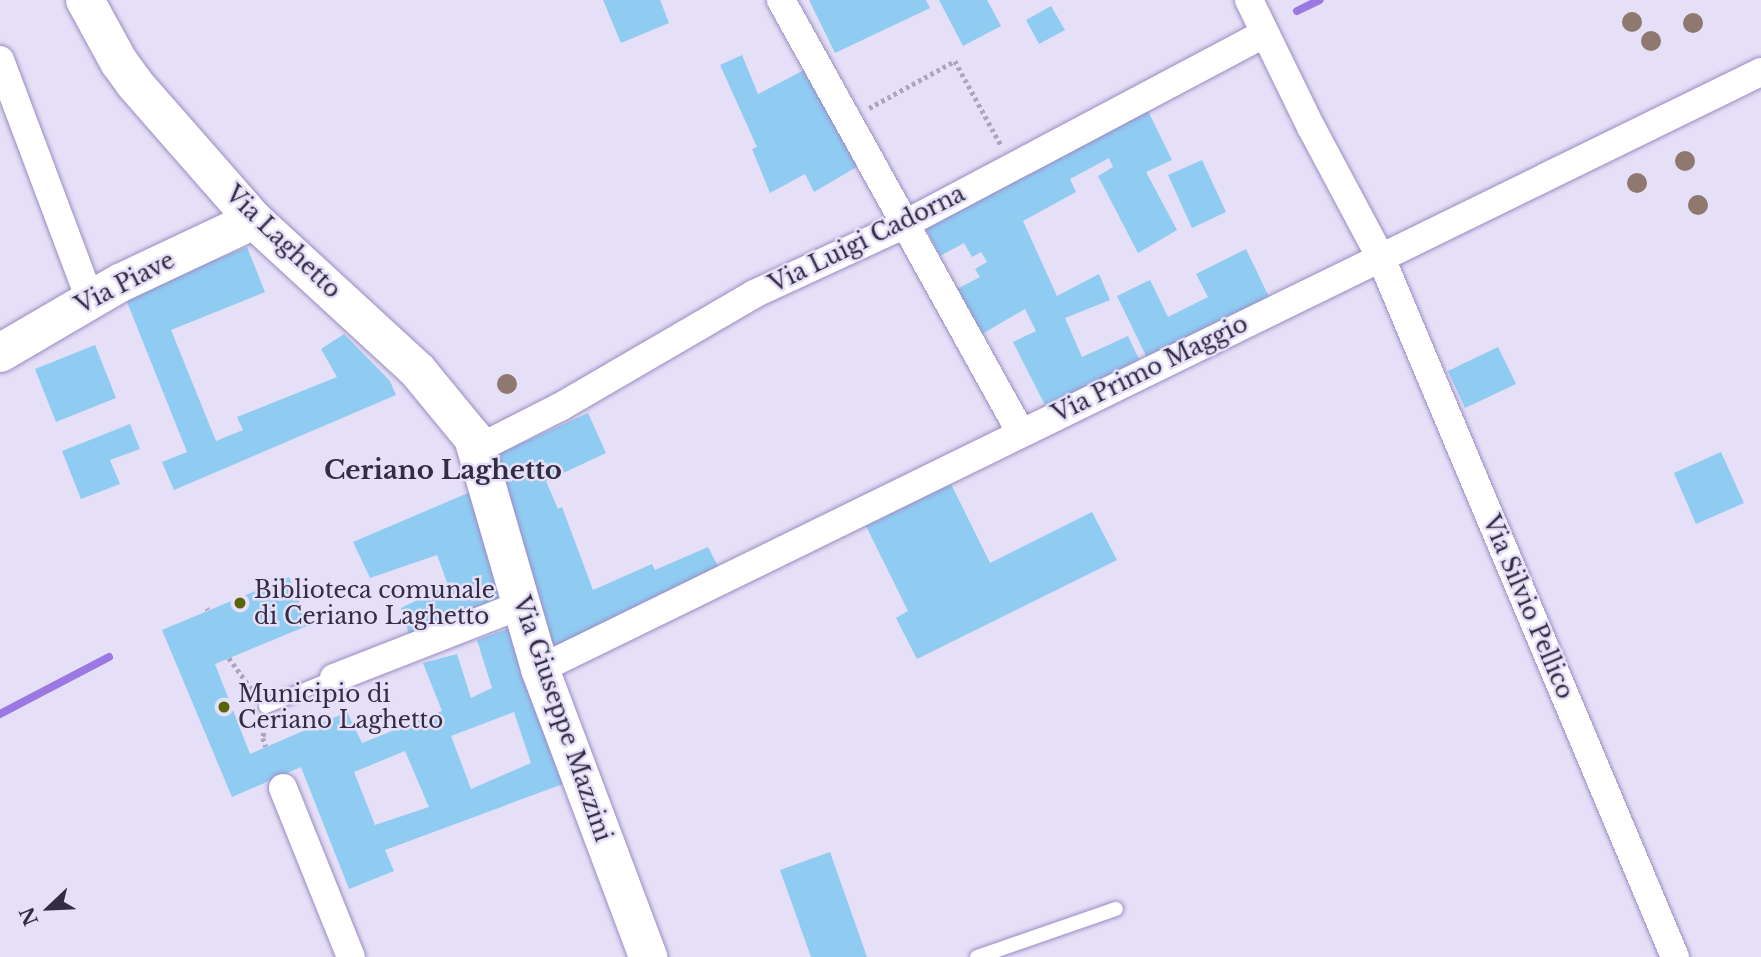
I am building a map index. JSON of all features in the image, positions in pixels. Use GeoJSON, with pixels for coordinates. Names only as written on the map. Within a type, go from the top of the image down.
{"type":"FeatureCollection","features":[{"type":"Feature","properties":{"kind":"street","name":"Via Laghetto"},"geometry":{"type":"LineString","coordinates":[[85,0],[119,62],[134,83],[254,220],[418,371],[473,438]]}},
{"type":"Feature","properties":{"kind":"street"},"geometry":{"type":"LineString","coordinates":[[781,0],[903,225],[1020,432]]}},
{"type":"Feature","properties":{"kind":"street","name":"Via Silvio Pellico"},"geometry":{"type":"LineString","coordinates":[[1249,0],[1264,34],[1381,258],[1675,957]]}},
{"type":"Feature","properties":{"kind":"street","name":"Via Luigi Cadorna"},"geometry":{"type":"LineString","coordinates":[[473,438],[489,443],[560,407],[754,294],[903,225],[1264,34]]}},
{"type":"Feature","properties":{"kind":"street"},"geometry":{"type":"LineString","coordinates":[[0,60],[90,300]]}},
{"type":"Feature","properties":{"kind":"street","name":"Via Primo Maggio"},"geometry":{"type":"LineString","coordinates":[[540,669],[1761,72]]}},
{"type":"Feature","properties":{"kind":"street","name":"Via Piave"},"geometry":{"type":"LineString","coordinates":[[0,353],[90,300],[254,220]]}},
{"type":"Feature","properties":{"kind":"street","name":"Via Giuseppe Mazzini"},"geometry":{"type":"LineString","coordinates":[[473,438],[540,669],[648,957]]}},
{"type":"Feature","properties":{"kind":"street"},"geometry":{"type":"LineString","coordinates":[[334,678],[521,605]]}},
{"type":"Feature","properties":{"kind":"street"},"geometry":{"type":"LineString","coordinates":[[284,788],[351,957]]}},
{"type":"Feature","properties":{"kind":"lane"},"geometry":{"type":"LineString","coordinates":[[266,706],[334,678]]}},
{"type":"Feature","properties":{"kind":"lane"},"geometry":{"type":"LineString","coordinates":[[977,957],[1116,909]]}},
{"type":"Feature","properties":{"kind":"path"},"geometry":{"type":"LineString","coordinates":[[847,120],[955,61],[1014,167]]}},
{"type":"Feature","properties":{"kind":"building"},"geometry":{"type":"Polygon","coordinates":[[[603,0],[660,0],[669,23],[621,43],[603,0]]]}},
{"type":"Feature","properties":{"kind":"building"},"geometry":{"type":"Polygon","coordinates":[[[809,0],[926,0],[930,8],[835,53],[809,0]]]}},
{"type":"Feature","properties":{"kind":"building"},"geometry":{"type":"Polygon","coordinates":[[[939,0],[987,0],[1001,26],[963,46],[939,0]]]}},
{"type":"Feature","properties":{"kind":"building"},"geometry":{"type":"Polygon","coordinates":[[[1051,6],[1065,30],[1039,44],[1026,20],[1051,6]]]}},
{"type":"Feature","properties":{"kind":"building"},"geometry":{"type":"Polygon","coordinates":[[[742,55],[758,94],[806,69],[860,165],[814,192],[805,174],[770,193],[752,149],[757,147],[720,65],[742,55]]]}},
{"type":"Feature","properties":{"kind":"building"},"geometry":{"type":"Polygon","coordinates":[[[1147,109],[1172,160],[1146,172],[1177,230],[1138,253],[1098,176],[1113,167],[1109,158],[1070,179],[1076,192],[1023,221],[1057,296],[1099,274],[1110,300],[1065,318],[1082,357],[1128,336],[1140,361],[1047,409],[1013,342],[1036,331],[1025,309],[982,334],[957,289],[980,277],[975,269],[987,262],[981,252],[972,257],[964,243],[940,256],[925,227],[1147,109]]]}},
{"type":"Feature","properties":{"kind":"building"},"geometry":{"type":"Polygon","coordinates":[[[1202,160],[1226,212],[1192,228],[1168,175],[1202,160]]]}},
{"type":"Feature","properties":{"kind":"building"},"geometry":{"type":"Polygon","coordinates":[[[247,247],[265,292],[171,330],[216,441],[243,430],[237,417],[337,377],[321,349],[344,334],[390,381],[396,395],[174,490],[162,462],[187,452],[125,297],[247,247]]]}},
{"type":"Feature","properties":{"kind":"building"},"geometry":{"type":"Polygon","coordinates":[[[1246,249],[1270,299],[1147,358],[1117,296],[1150,280],[1168,317],[1208,297],[1196,274],[1246,249]]]}},
{"type":"Feature","properties":{"kind":"building"},"geometry":{"type":"Polygon","coordinates":[[[95,345],[116,398],[56,422],[35,369],[95,345]]]}},
{"type":"Feature","properties":{"kind":"building"},"geometry":{"type":"Polygon","coordinates":[[[1498,347],[1516,384],[1465,408],[1448,371],[1498,347]]]}},
{"type":"Feature","properties":{"kind":"building"},"geometry":{"type":"Polygon","coordinates":[[[588,413],[606,453],[546,481],[558,509],[562,507],[593,590],[652,564],[655,570],[708,547],[721,572],[560,646],[546,642],[491,457],[588,413]]]}},
{"type":"Feature","properties":{"kind":"building"},"geometry":{"type":"Polygon","coordinates":[[[130,424],[140,449],[110,460],[120,484],[81,499],[62,451],[130,424]]]}},
{"type":"Feature","properties":{"kind":"building"},"geometry":{"type":"Polygon","coordinates":[[[1721,452],[1744,503],[1696,524],[1674,473],[1721,452]]]}},
{"type":"Feature","properties":{"kind":"building"},"geometry":{"type":"Polygon","coordinates":[[[951,484],[990,563],[1092,512],[1117,560],[917,659],[896,618],[908,611],[866,526],[951,484]]]}},
{"type":"Feature","properties":{"kind":"building"},"geometry":{"type":"Polygon","coordinates":[[[475,490],[511,597],[410,637],[401,608],[448,585],[437,555],[370,578],[353,542],[475,490]]]}},
{"type":"Feature","properties":{"kind":"building"},"geometry":{"type":"Polygon","coordinates":[[[289,577],[309,625],[215,664],[250,754],[347,712],[362,743],[442,711],[423,663],[457,654],[471,698],[492,688],[477,640],[518,625],[571,781],[385,850],[394,871],[349,889],[301,767],[232,797],[162,630],[289,577]],[[514,712],[451,736],[471,789],[531,763],[514,712]],[[405,751],[354,772],[375,825],[429,807],[405,751]]]}},
{"type":"Feature","properties":{"kind":"building"},"geometry":{"type":"Polygon","coordinates":[[[830,852],[867,957],[811,957],[780,870],[830,852]]]}},
{"type":"Feature","properties":{"kind":"waterway"},"geometry":{"type":"LineString","coordinates":[[1297,11],[1320,0]]}},
{"type":"Feature","properties":{"kind":"waterway"},"geometry":{"type":"LineString","coordinates":[[0,714],[109,657]]}},
{"type":"Feature","properties":{"kind":"place","name":"Biblioteca comunale di Ceriano Laghetto"},"geometry":{"type":"Point","coordinates":[240,603]}},
{"type":"Feature","properties":{"kind":"place","name":"Municipio di Ceriano Laghetto"},"geometry":{"type":"Point","coordinates":[224,707]}},
{"type":"Feature","properties":{"kind":"district","name":"Ceriano Laghetto"},"geometry":{"type":"Point","coordinates":[443,471]}}]}
